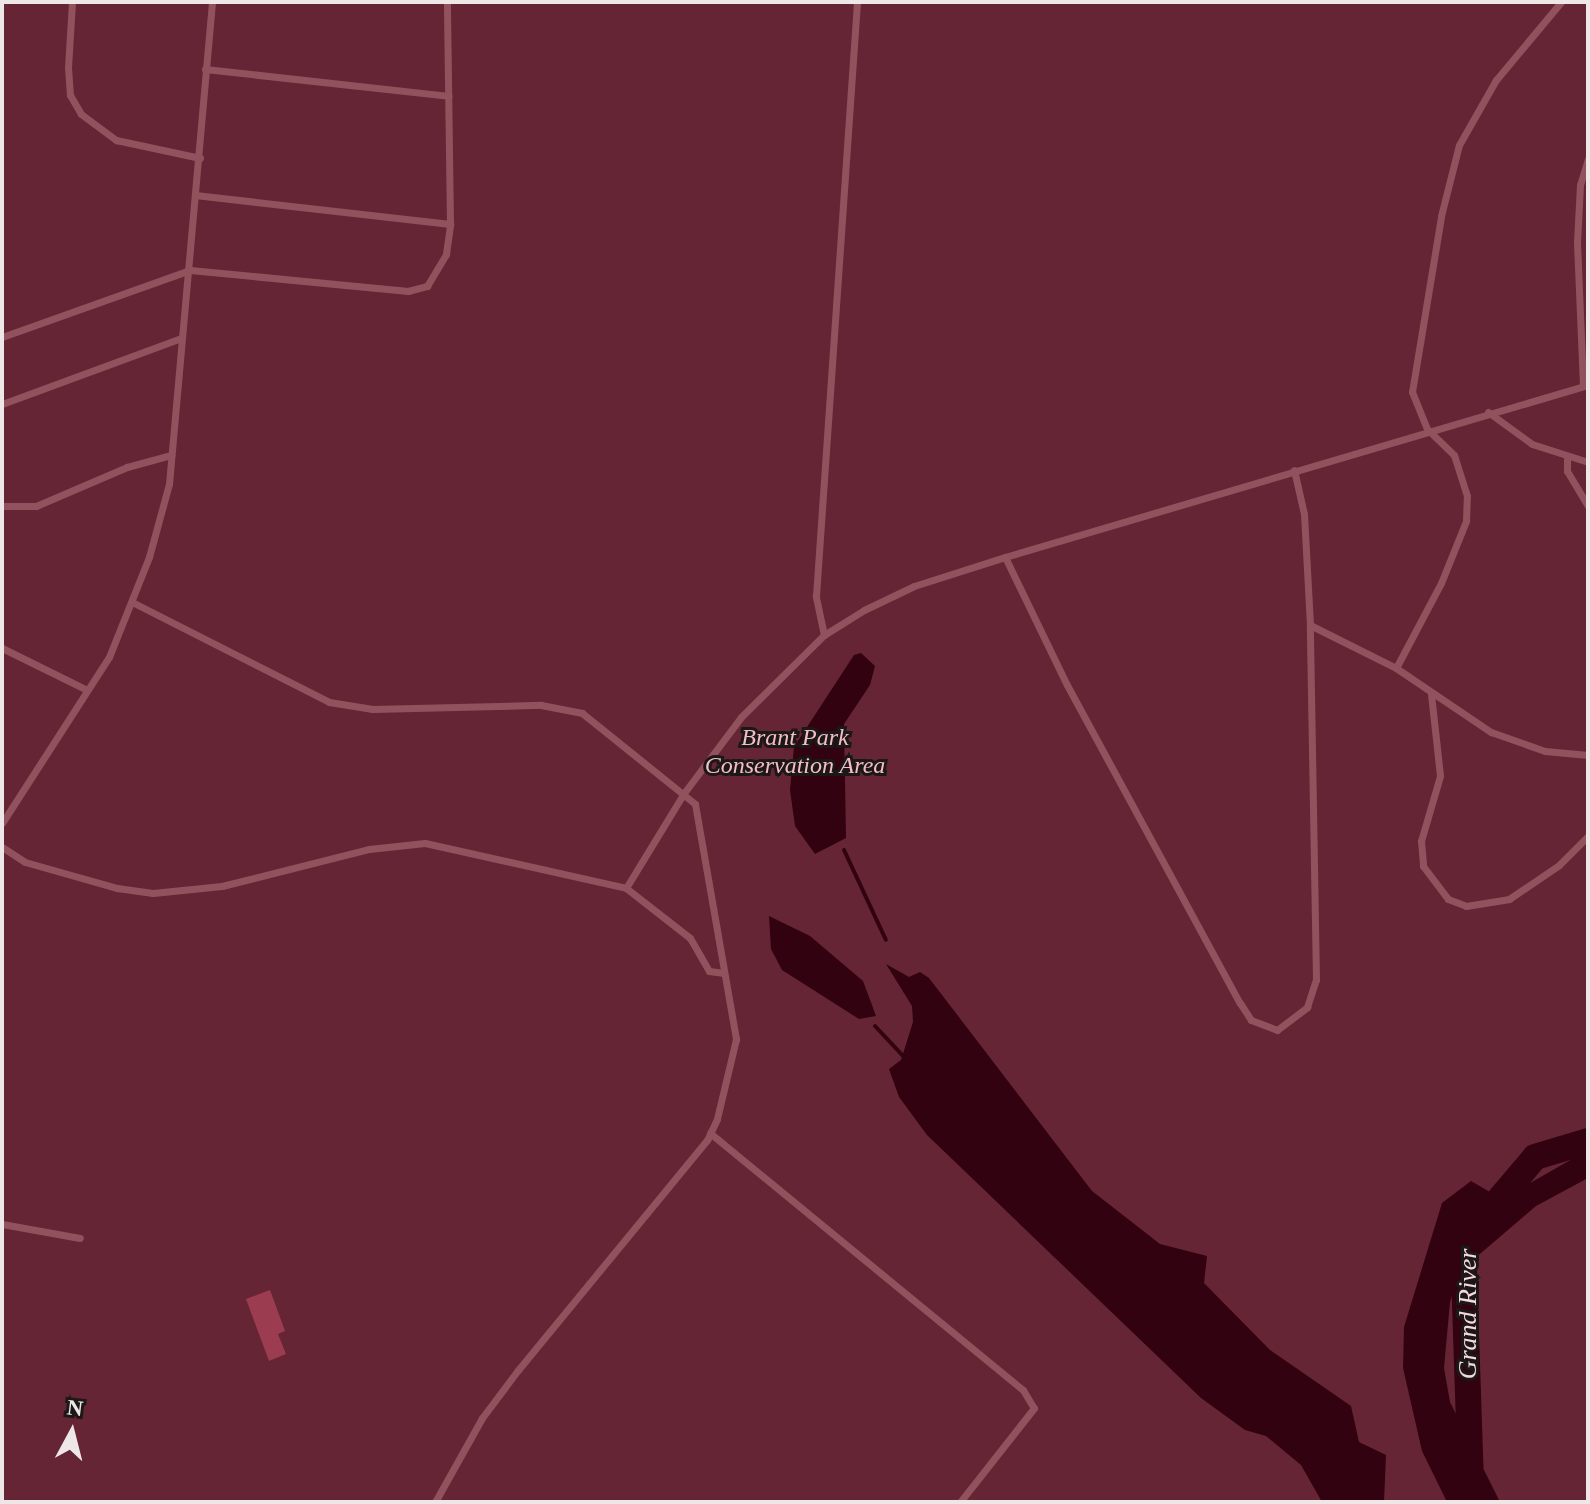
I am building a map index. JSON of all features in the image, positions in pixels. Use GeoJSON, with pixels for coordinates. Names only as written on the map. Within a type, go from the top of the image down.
{"type":"FeatureCollection","features":[{"type":"Feature","properties":{"kind":"lane"},"geometry":{"type":"LineString","coordinates":[[72,2],[70,95],[81,114],[116,140],[200,158]]}},
{"type":"Feature","properties":{"kind":"lane"},"geometry":{"type":"LineString","coordinates":[[2,823],[85,689],[109,657],[132,602],[169,484],[212,2]]}},
{"type":"Feature","properties":{"kind":"lane"},"geometry":{"type":"LineString","coordinates":[[2,337],[190,270],[418,290],[436,277],[450,224],[447,2]]}},
{"type":"Feature","properties":{"kind":"lane"},"geometry":{"type":"LineString","coordinates":[[824,635],[816,596],[857,2]]}},
{"type":"Feature","properties":{"kind":"lane"},"geometry":{"type":"LineString","coordinates":[[1396,668],[1441,583],[1466,521],[1467,496],[1454,455],[1427,429],[1412,392],[1426,294],[1459,145],[1496,80],[1561,2]]}},
{"type":"Feature","properties":{"kind":"lane"},"geometry":{"type":"LineString","coordinates":[[205,69],[449,96]]}},
{"type":"Feature","properties":{"kind":"lane"},"geometry":{"type":"LineString","coordinates":[[626,888],[684,793],[741,717],[824,635],[914,586],[1427,429],[1585,385],[1577,242],[1580,185],[1588,158]]}},
{"type":"Feature","properties":{"kind":"lane"},"geometry":{"type":"LineString","coordinates":[[195,195],[450,224]]}},
{"type":"Feature","properties":{"kind":"lane"},"geometry":{"type":"LineString","coordinates":[[2,404],[181,338]]}},
{"type":"Feature","properties":{"kind":"lane"},"geometry":{"type":"LineString","coordinates":[[1488,411],[1532,444],[1567,459],[1588,462]]}},
{"type":"Feature","properties":{"kind":"lane"},"geometry":{"type":"LineString","coordinates":[[2,506],[36,506],[127,467],[171,455]]}},
{"type":"Feature","properties":{"kind":"lane"},"geometry":{"type":"LineString","coordinates":[[1567,459],[1567,471],[1588,506]]}},
{"type":"Feature","properties":{"kind":"lane"},"geometry":{"type":"LineString","coordinates":[[1005,557],[1067,685],[1240,1003],[1251,1020],[1277,1030],[1307,1007],[1316,980],[1310,625],[1304,514],[1294,470]]}},
{"type":"Feature","properties":{"kind":"lane"},"geometry":{"type":"LineString","coordinates":[[132,602],[329,702],[372,709],[541,705],[582,713],[695,804],[736,1039],[728,1088],[710,1133],[482,1418],[435,1502]]}},
{"type":"Feature","properties":{"kind":"lane"},"geometry":{"type":"LineString","coordinates":[[1310,625],[1396,668],[1431,694],[1519,743],[1588,755]]}},
{"type":"Feature","properties":{"kind":"lane"},"geometry":{"type":"LineString","coordinates":[[2,648],[85,689]]}},
{"type":"Feature","properties":{"kind":"lane"},"geometry":{"type":"LineString","coordinates":[[1431,694],[1440,776],[1421,841],[1423,866],[1448,899],[1466,906],[1509,899],[1559,865],[1588,836]]}},
{"type":"Feature","properties":{"kind":"lane"},"geometry":{"type":"LineString","coordinates":[[2,847],[25,862],[153,893],[222,886],[369,849],[425,843],[626,888],[690,938],[709,971],[724,973]]}},
{"type":"Feature","properties":{"kind":"lane"},"geometry":{"type":"LineString","coordinates":[[710,1133],[1023,1390],[1034,1408],[960,1502]]}},
{"type":"Feature","properties":{"kind":"lane"},"geometry":{"type":"LineString","coordinates":[[2,1224],[80,1238]]}},
{"type":"Feature","properties":{"kind":"green space","name":"Brant Park Conservation Area"},"geometry":{"type":"Polygon","coordinates":[[[2,2],[1588,2],[1588,1502],[2,1502],[2,2]]]}},
{"type":"Feature","properties":{"kind":"shaded area"},"geometry":{"type":"Polygon","coordinates":[[[861,653],[875,666],[870,685],[844,724],[846,838],[815,854],[795,826],[790,790],[794,747],[854,655],[861,653]]]}},
{"type":"Feature","properties":{"kind":"shaded area"},"geometry":{"type":"Polygon","coordinates":[[[769,916],[810,936],[863,981],[876,1016],[859,1019],[782,970],[771,949],[769,916]]]}},
{"type":"Feature","properties":{"kind":"shaded area"},"geometry":{"type":"Polygon","coordinates":[[[886,964],[909,977],[920,972],[929,978],[1092,1191],[1160,1244],[1207,1256],[1204,1283],[1270,1350],[1351,1406],[1359,1442],[1386,1455],[1384,1502],[1322,1502],[1301,1465],[1266,1436],[1245,1430],[1201,1398],[927,1135],[899,1097],[889,1069],[901,1060],[913,1022],[912,1006],[886,964]]]}},
{"type":"Feature","properties":{"kind":"shaded area"},"geometry":{"type":"Polygon","coordinates":[[[1588,1150],[1588,1178],[1536,1206],[1460,1271],[1450,1302],[1444,1368],[1450,1402],[1500,1502],[1447,1502],[1422,1451],[1403,1368],[1404,1327],[1442,1203],[1471,1181],[1502,1199],[1588,1150]]]}},
{"type":"Feature","properties":{"kind":"building"},"geometry":{"type":"Polygon","coordinates":[[[270,1290],[285,1331],[278,1334],[286,1354],[269,1361],[246,1299],[270,1290]]]}},
{"type":"Feature","properties":{"kind":"waterway"},"geometry":{"type":"LineString","coordinates":[[844,850],[886,940]]}},
{"type":"Feature","properties":{"kind":"waterway"},"geometry":{"type":"LineString","coordinates":[[875,1026],[904,1057]]}},
{"type":"Feature","properties":{"kind":"waterway","name":"Grand River"},"geometry":{"type":"LineString","coordinates":[[1476,1502],[1471,1484],[1463,1242],[1535,1157],[1588,1141]]}}]}
